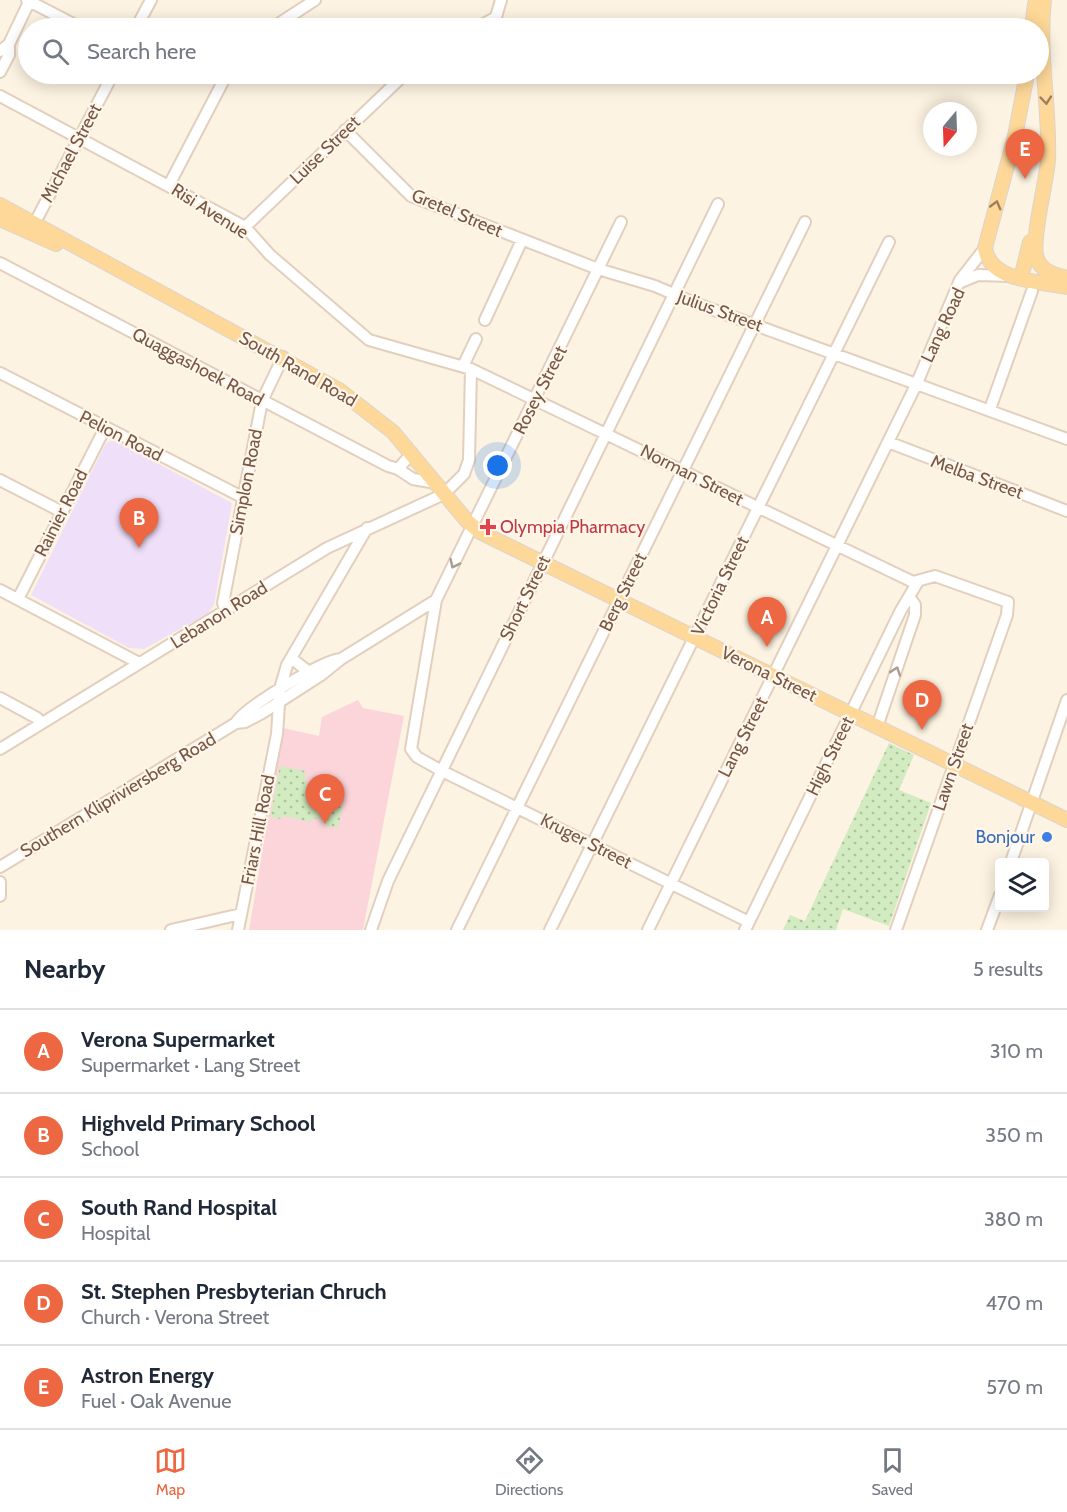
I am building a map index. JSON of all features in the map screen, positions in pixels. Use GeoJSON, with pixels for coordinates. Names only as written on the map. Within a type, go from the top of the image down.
{"type":"FeatureCollection","features":[{"type":"Feature","properties":{"kind":"main road"},"geometry":{"type":"LineString","coordinates":[[1033,18],[1035,0]]}},
{"type":"Feature","properties":{"kind":"main road"},"geometry":{"type":"LineString","coordinates":[[1043,18],[1044,0]]}},
{"type":"Feature","properties":{"kind":"main road"},"geometry":{"type":"LineString","coordinates":[[1025,84],[1015,136],[986,248],[989,262],[1017,277],[1067,287]]}},
{"type":"Feature","properties":{"kind":"main road"},"geometry":{"type":"LineString","coordinates":[[1044,84],[1048,158],[1035,250],[1038,261],[1048,272],[1067,278]]}},
{"type":"Feature","properties":{"kind":"main road","name":"South Rand Road"},"geometry":{"type":"LineString","coordinates":[[0,205],[32,229]]}},
{"type":"Feature","properties":{"kind":"main road","name":"South Rand Road"},"geometry":{"type":"LineString","coordinates":[[0,219],[32,229],[122,272],[324,380],[365,408],[412,453],[472,527]]}},
{"type":"Feature","properties":{"kind":"main road"},"geometry":{"type":"LineString","coordinates":[[1017,277],[1040,221]]}},
{"type":"Feature","properties":{"kind":"main road","name":"Verona Street"},"geometry":{"type":"LineString","coordinates":[[472,527],[1067,820]]}},
{"type":"Feature","properties":{"kind":"street"},"geometry":{"type":"LineString","coordinates":[[19,18],[29,0],[62,18]]}},
{"type":"Feature","properties":{"kind":"street"},"geometry":{"type":"LineString","coordinates":[[141,18],[151,0]]}},
{"type":"Feature","properties":{"kind":"street"},"geometry":{"type":"LineString","coordinates":[[287,18],[315,0]]}},
{"type":"Feature","properties":{"kind":"street"},"geometry":{"type":"LineString","coordinates":[[495,18],[501,2]]}},
{"type":"Feature","properties":{"kind":"street"},"geometry":{"type":"LineString","coordinates":[[0,72],[9,55],[3,45],[18,19]]}},
{"type":"Feature","properties":{"kind":"street","name":"Michael Street"},"geometry":{"type":"LineString","coordinates":[[32,229],[108,84]]}},
{"type":"Feature","properties":{"kind":"street"},"geometry":{"type":"LineString","coordinates":[[169,185],[222,84]]}},
{"type":"Feature","properties":{"kind":"street","name":"Luise Street"},"geometry":{"type":"LineString","coordinates":[[245,227],[394,84]]}},
{"type":"Feature","properties":{"kind":"street","name":"Risi Avenue"},"geometry":{"type":"LineString","coordinates":[[0,96],[245,227],[292,275],[369,340],[467,368]]}},
{"type":"Feature","properties":{"kind":"street","name":"Gretel Street"},"geometry":{"type":"LineString","coordinates":[[345,130],[411,196],[522,240]]}},
{"type":"Feature","properties":{"kind":"street","name":"Short Street"},"geometry":{"type":"LineString","coordinates":[[371,930],[388,881],[718,204]]}},
{"type":"Feature","properties":{"kind":"street","name":"Rosey Street"},"geometry":{"type":"LineString","coordinates":[[423,760],[412,753],[411,744],[436,600],[621,222]]}},
{"type":"Feature","properties":{"kind":"street","name":"Berg Street"},"geometry":{"type":"LineString","coordinates":[[457,930],[805,222]]}},
{"type":"Feature","properties":{"kind":"street"},"geometry":{"type":"LineString","coordinates":[[485,320],[522,240]]}},
{"type":"Feature","properties":{"kind":"street","name":"Julius Street"},"geometry":{"type":"LineString","coordinates":[[522,240],[598,269],[643,282],[1067,439]]}},
{"type":"Feature","properties":{"kind":"street","name":"Victoria Street"},"geometry":{"type":"LineString","coordinates":[[550,930],[889,242]]}},
{"type":"Feature","properties":{"kind":"street"},"geometry":{"type":"LineString","coordinates":[[958,285],[986,248]]}},
{"type":"Feature","properties":{"kind":"street","name":"Quaggashoek Road"},"geometry":{"type":"LineString","coordinates":[[0,263],[262,401],[398,469],[413,479],[440,488]]}},
{"type":"Feature","properties":{"kind":"street","name":"Lang Road"},"geometry":{"type":"LineString","coordinates":[[917,383],[958,285],[971,276],[1017,277]]}},
{"type":"Feature","properties":{"kind":"street"},"geometry":{"type":"LineString","coordinates":[[990,409],[1032,291]]}},
{"type":"Feature","properties":{"kind":"street"},"geometry":{"type":"LineString","coordinates":[[440,488],[464,474],[469,460],[467,368],[476,339]]}},
{"type":"Feature","properties":{"kind":"street","name":"Simplon Road"},"geometry":{"type":"LineString","coordinates":[[226,611],[224,603],[242,497],[262,401],[283,357]]}},
{"type":"Feature","properties":{"kind":"street","name":"Norman Street"},"geometry":{"type":"LineString","coordinates":[[467,368],[606,432],[915,583]]}},
{"type":"Feature","properties":{"kind":"street","name":"Pelion Road"},"geometry":{"type":"LineString","coordinates":[[0,373],[242,497]]}},
{"type":"Feature","properties":{"kind":"street","name":"Lang Street"},"geometry":{"type":"LineString","coordinates":[[648,930],[917,383]]}},
{"type":"Feature","properties":{"kind":"street","name":"Rainier Road"},"geometry":{"type":"LineString","coordinates":[[18,599],[105,428]]}},
{"type":"Feature","properties":{"kind":"street","name":"Melba Street"},"geometry":{"type":"LineString","coordinates":[[888,442],[1067,511]]}},
{"type":"Feature","properties":{"kind":"street"},"geometry":{"type":"LineString","coordinates":[[398,469],[412,453]]}},
{"type":"Feature","properties":{"kind":"street"},"geometry":{"type":"LineString","coordinates":[[0,480],[62,512]]}},
{"type":"Feature","properties":{"kind":"street","name":"Lebanon Road"},"geometry":{"type":"LineString","coordinates":[[0,749],[338,543],[440,488]]}},
{"type":"Feature","properties":{"kind":"street","name":"Friars Hill Road"},"geometry":{"type":"LineString","coordinates":[[238,930],[283,693],[293,659],[367,528]]}},
{"type":"Feature","properties":{"kind":"street"},"geometry":{"type":"LineString","coordinates":[[338,543],[348,559]]}},
{"type":"Feature","properties":{"kind":"street","name":"Lawn Street"},"geometry":{"type":"LineString","coordinates":[[896,930],[1009,604],[935,576],[915,583]]}},
{"type":"Feature","properties":{"kind":"street","name":"High Street"},"geometry":{"type":"LineString","coordinates":[[747,926],[900,612],[910,598],[915,583]]}},
{"type":"Feature","properties":{"kind":"street"},"geometry":{"type":"LineString","coordinates":[[0,590],[140,663]]}},
{"type":"Feature","properties":{"kind":"street"},"geometry":{"type":"LineString","coordinates":[[877,727],[915,615],[915,605],[910,598]]}},
{"type":"Feature","properties":{"kind":"street","name":"Southern Klipriviersberg Road"},"geometry":{"type":"LineString","coordinates":[[283,693],[309,672],[341,659],[436,600]]}},
{"type":"Feature","properties":{"kind":"street"},"geometry":{"type":"LineString","coordinates":[[293,659],[309,672]]}},
{"type":"Feature","properties":{"kind":"street","name":"Southern Klipriviersberg Road"},"geometry":{"type":"LineString","coordinates":[[0,867],[236,723],[241,723],[283,693],[337,664],[341,659]]}},
{"type":"Feature","properties":{"kind":"street"},"geometry":{"type":"LineString","coordinates":[[0,698],[42,723]]}},
{"type":"Feature","properties":{"kind":"street"},"geometry":{"type":"LineString","coordinates":[[1012,858],[1067,700]]}},
{"type":"Feature","properties":{"kind":"street"},"geometry":{"type":"LineString","coordinates":[[257,710],[277,725]]}},
{"type":"Feature","properties":{"kind":"street","name":"Kruger Street"},"geometry":{"type":"LineString","coordinates":[[423,760],[671,884],[747,926]]}},
{"type":"Feature","properties":{"kind":"street"},"geometry":{"type":"LineString","coordinates":[[0,882],[0,896]]}},
{"type":"Feature","properties":{"kind":"street"},"geometry":{"type":"LineString","coordinates":[[987,930],[995,907]]}},
{"type":"Feature","properties":{"kind":"street"},"geometry":{"type":"LineString","coordinates":[[171,930],[241,914]]}},
{"type":"Feature","properties":{"kind":"shaded area"},"geometry":{"type":"Polygon","coordinates":[[[114,440],[232,503],[214,605],[207,614],[144,649],[129,648],[31,595],[106,443],[114,440]]]}},
{"type":"Feature","properties":{"kind":"shaded area"},"geometry":{"type":"Polygon","coordinates":[[[358,700],[363,708],[404,716],[363,930],[249,930],[283,728],[319,736],[322,717],[358,700]]]}},
{"type":"Feature","properties":{"kind":"green space"},"geometry":{"type":"Polygon","coordinates":[[[889,743],[914,755],[899,790],[931,803],[889,926],[843,909],[836,930],[783,930],[790,915],[805,921],[889,743]]]}},
{"type":"Feature","properties":{"kind":"green space"},"geometry":{"type":"Polygon","coordinates":[[[280,766],[305,771],[306,785],[309,786],[310,783],[341,789],[339,797],[344,798],[338,828],[324,825],[324,820],[313,818],[312,822],[282,816],[281,819],[270,817],[280,766]]]}},
{"type":"Feature","properties":{"kind":"place","name":"Astron Energy"},"geometry":{"type":"Point","coordinates":[1025,179]}},
{"type":"Feature","properties":{"kind":"place","name":"Olympia Pharmacy"},"geometry":{"type":"Point","coordinates":[488,527]}},
{"type":"Feature","properties":{"kind":"place","name":"Highveld Primary School"},"geometry":{"type":"Point","coordinates":[139,548]}},
{"type":"Feature","properties":{"kind":"place","name":"Verona Supermarket"},"geometry":{"type":"Point","coordinates":[767,647]}},
{"type":"Feature","properties":{"kind":"place","name":"St. Stephen Presbyterian Chruch"},"geometry":{"type":"Point","coordinates":[922,730]}},
{"type":"Feature","properties":{"kind":"place","name":"South Rand Hospital"},"geometry":{"type":"Point","coordinates":[325,824]}},
{"type":"Feature","properties":{"kind":"place","name":"Bonjour"},"geometry":{"type":"Point","coordinates":[1047,837]}}]}
